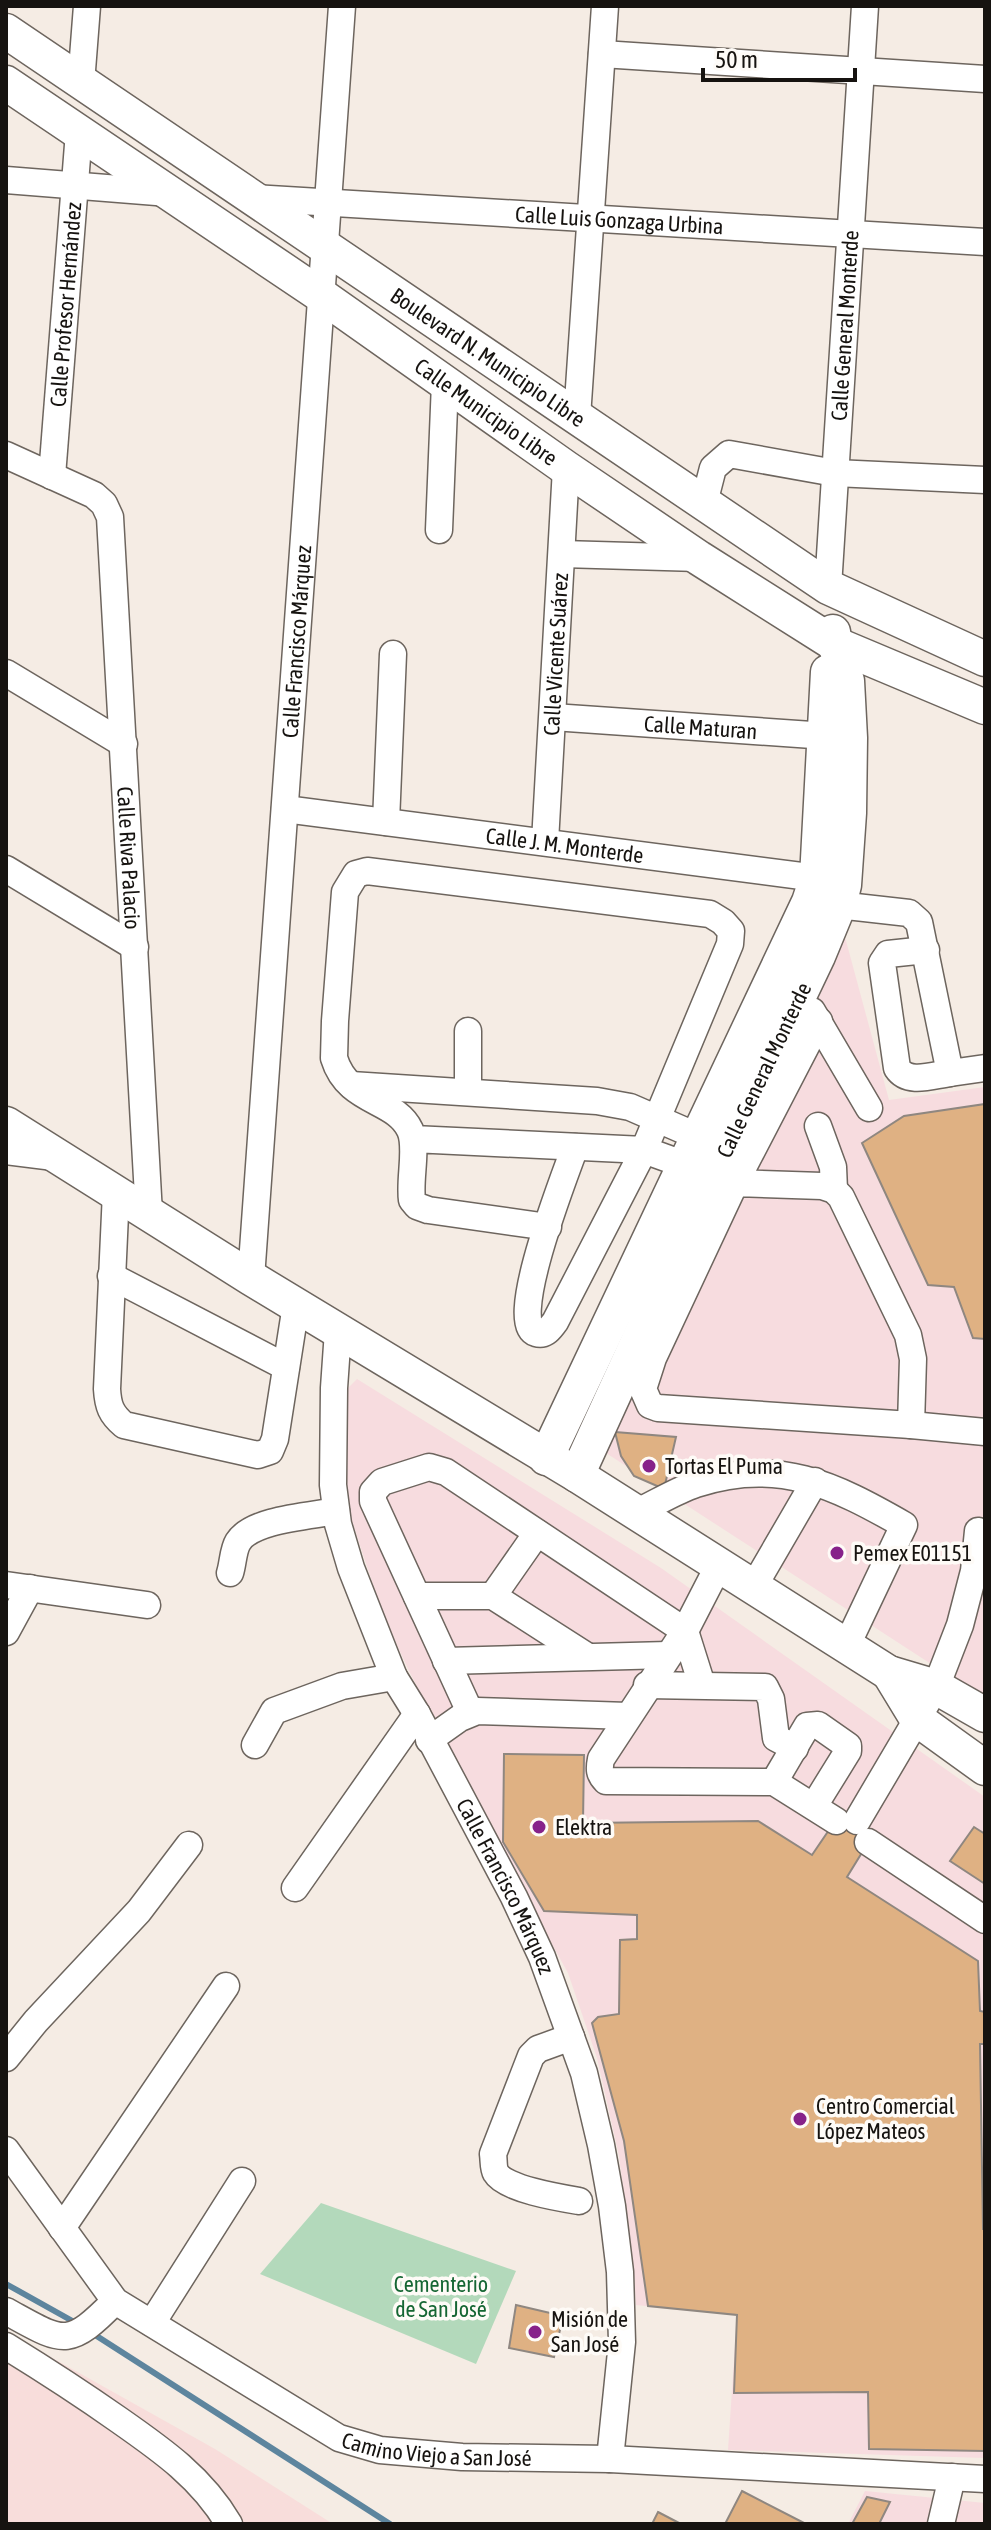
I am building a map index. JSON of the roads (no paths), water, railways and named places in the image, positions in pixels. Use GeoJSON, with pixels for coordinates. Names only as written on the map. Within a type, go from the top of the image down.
{"type":"FeatureCollection","features":[{"type":"Feature","properties":{"kind":"main road","name":"Boulevard N. Municipio Libre"},"geometry":{"type":"LineString","coordinates":[[6,31],[828,587],[985,659]]}},
{"type":"Feature","properties":{"kind":"main road","name":"Calle Municipio Libre"},"geometry":{"type":"LineString","coordinates":[[6,83],[322,296],[699,558],[835,644],[985,707]]}},
{"type":"Feature","properties":{"kind":"main road","name":"Calle General Monterde"},"geometry":{"type":"LineString","coordinates":[[546,1458],[810,1008],[827,892],[837,737],[828,673],[835,644],[828,587]]}},
{"type":"Feature","properties":{"kind":"main road","name":"Calle General Monterde"},"geometry":{"type":"LineString","coordinates":[[577,1475],[718,1162],[827,892]]}},
{"type":"Feature","properties":{"kind":"main road"},"geometry":{"type":"LineString","coordinates":[[6,1124],[251,1278],[577,1475],[889,1673],[936,1687],[985,1715]]}},
{"type":"Feature","properties":{"kind":"main road"},"geometry":{"type":"LineString","coordinates":[[889,1673],[917,1719],[985,1768]]}},
{"type":"Feature","properties":{"kind":"street"},"geometry":{"type":"LineString","coordinates":[[81,83],[87,6]]}},
{"type":"Feature","properties":{"kind":"street","name":"Calle Francisco Márquez"},"geometry":{"type":"LineString","coordinates":[[251,1278],[342,6]]}},
{"type":"Feature","properties":{"kind":"street"},"geometry":{"type":"LineString","coordinates":[[577,417],[605,6]]}},
{"type":"Feature","properties":{"kind":"street","name":"Calle General Monterde"},"geometry":{"type":"LineString","coordinates":[[828,587],[865,6]]}},
{"type":"Feature","properties":{"kind":"street"},"geometry":{"type":"LineString","coordinates":[[602,54],[985,79]]}},
{"type":"Feature","properties":{"kind":"street","name":"Calle Profesor Hernández"},"geometry":{"type":"LineString","coordinates":[[52,476],[79,132]]}},
{"type":"Feature","properties":{"kind":"street"},"geometry":{"type":"LineString","coordinates":[[6,180],[169,193]]}},
{"type":"Feature","properties":{"kind":"street","name":"Calle Luis Gonzaga Urbina"},"geometry":{"type":"LineString","coordinates":[[252,198],[985,242]]}},
{"type":"Feature","properties":{"kind":"street"},"geometry":{"type":"LineString","coordinates":[[439,530],[445,383]]}},
{"type":"Feature","properties":{"kind":"street"},"geometry":{"type":"LineString","coordinates":[[704,503],[713,468],[729,454],[835,473],[985,480]]}},
{"type":"Feature","properties":{"kind":"street"},"geometry":{"type":"LineString","coordinates":[[6,455],[52,476]]}},
{"type":"Feature","properties":{"kind":"street","name":"Calle Vicente Suárez"},"geometry":{"type":"LineString","coordinates":[[545,842],[566,468]]}},
{"type":"Feature","properties":{"kind":"street","name":"Calle Riva Palacio"},"geometry":{"type":"LineString","coordinates":[[52,476],[94,495],[104,504],[112,525],[149,1214]]}},
{"type":"Feature","properties":{"kind":"street"},"geometry":{"type":"LineString","coordinates":[[562,554],[699,558]]}},
{"type":"Feature","properties":{"kind":"street"},"geometry":{"type":"LineString","coordinates":[[386,822],[393,654]]}},
{"type":"Feature","properties":{"kind":"street"},"geometry":{"type":"LineString","coordinates":[[6,673],[124,744]]}},
{"type":"Feature","properties":{"kind":"street","name":"Calle Maturan"},"geometry":{"type":"LineString","coordinates":[[553,717],[837,737]]}},
{"type":"Feature","properties":{"kind":"street","name":"Calle J. M. Monterde"},"geometry":{"type":"LineString","coordinates":[[285,809],[545,842],[827,892],[909,913],[919,922],[926,950]]}},
{"type":"Feature","properties":{"kind":"street"},"geometry":{"type":"LineString","coordinates":[[6,869],[135,947]]}},
{"type":"Feature","properties":{"kind":"street"},"geometry":{"type":"LineString","coordinates":[[548,1227],[417,1206],[412,1200],[410,1188],[413,1139],[410,1128],[402,1119],[347,1085],[338,1071],[334,1044],[343,911],[349,882],[356,874],[367,871],[710,914],[731,931],[730,944],[644,1150],[555,1322],[547,1332],[540,1334],[532,1332],[527,1324],[526,1304],[575,1147]]}},
{"type":"Feature","properties":{"kind":"street"},"geometry":{"type":"LineString","coordinates":[[950,1073],[926,950],[888,954],[882,963],[897,1068],[902,1076],[909,1079],[985,1068]]}},
{"type":"Feature","properties":{"kind":"street"},"geometry":{"type":"LineString","coordinates":[[810,1008],[869,1108]]}},
{"type":"Feature","properties":{"kind":"street"},"geometry":{"type":"LineString","coordinates":[[468,1031],[468,1091]]}},
{"type":"Feature","properties":{"kind":"street"},"geometry":{"type":"LineString","coordinates":[[347,1085],[597,1101],[630,1107],[658,1118],[718,1162]]}},
{"type":"Feature","properties":{"kind":"street"},"geometry":{"type":"LineString","coordinates":[[818,1126],[833,1167],[834,1190]]}},
{"type":"Feature","properties":{"kind":"street"},"geometry":{"type":"LineString","coordinates":[[413,1139],[644,1150],[718,1162],[834,1190],[841,1197],[908,1335],[913,1359],[911,1425]]}},
{"type":"Feature","properties":{"kind":"street"},"geometry":{"type":"LineString","coordinates":[[6,1151],[59,1157]]}},
{"type":"Feature","properties":{"kind":"street"},"geometry":{"type":"LineString","coordinates":[[718,1162],[643,1389],[650,1405],[985,1432]]}},
{"type":"Feature","properties":{"kind":"street"},"geometry":{"type":"LineString","coordinates":[[116,1192],[107,1389],[108,1405],[114,1417],[124,1425],[258,1455],[270,1451],[275,1439],[296,1305]]}},
{"type":"Feature","properties":{"kind":"street"},"geometry":{"type":"LineString","coordinates":[[111,1276],[286,1367]]}},
{"type":"Feature","properties":{"kind":"street","name":"Calle Francisco Márquez"},"geometry":{"type":"LineString","coordinates":[[338,1331],[333,1485],[336,1511],[351,1568],[394,1677],[417,1714],[514,1897],[542,1957],[584,2073],[601,2145],[620,2272],[622,2342],[610,2459]]}},
{"type":"Feature","properties":{"kind":"street"},"geometry":{"type":"LineString","coordinates":[[470,1712],[373,1501],[373,1492],[382,1482],[429,1467],[437,1468],[685,1631],[702,1685]]}},
{"type":"Feature","properties":{"kind":"street"},"geometry":{"type":"LineString","coordinates":[[635,1513],[694,1485],[736,1474],[769,1472],[815,1481],[864,1502],[904,1525],[847,1645]]}},
{"type":"Feature","properties":{"kind":"street"},"geometry":{"type":"LineString","coordinates":[[754,1586],[815,1481]]}},
{"type":"Feature","properties":{"kind":"street"},"geometry":{"type":"LineString","coordinates":[[230,1573],[237,1543],[248,1531],[273,1522],[336,1511]]}},
{"type":"Feature","properties":{"kind":"street"},"geometry":{"type":"LineString","coordinates":[[844,1823],[936,1687],[960,1625],[974,1571],[978,1531]]}},
{"type":"Feature","properties":{"kind":"street"},"geometry":{"type":"LineString","coordinates":[[493,1596],[537,1533]]}},
{"type":"Feature","properties":{"kind":"street"},"geometry":{"type":"LineString","coordinates":[[719,1565],[685,1631],[601,1759],[601,1776],[606,1781],[774,1782],[844,1823],[985,1920]]}},
{"type":"Feature","properties":{"kind":"street"},"geometry":{"type":"LineString","coordinates":[[6,1632],[18,1586],[147,1605]]}},
{"type":"Feature","properties":{"kind":"street"},"geometry":{"type":"LineString","coordinates":[[417,1596],[493,1596],[585,1655]]}},
{"type":"Feature","properties":{"kind":"street"},"geometry":{"type":"LineString","coordinates":[[446,1661],[668,1655]]}},
{"type":"Feature","properties":{"kind":"street"},"geometry":{"type":"LineString","coordinates":[[255,1745],[274,1711],[342,1686],[394,1677]]}},
{"type":"Feature","properties":{"kind":"street"},"geometry":{"type":"LineString","coordinates":[[647,1685],[765,1687],[771,1699],[776,1738],[795,1748]]}},
{"type":"Feature","properties":{"kind":"street"},"geometry":{"type":"LineString","coordinates":[[429,1740],[470,1712],[628,1716]]}},
{"type":"Feature","properties":{"kind":"street"},"geometry":{"type":"LineString","coordinates":[[295,1888],[417,1714]]}},
{"type":"Feature","properties":{"kind":"street"},"geometry":{"type":"LineString","coordinates":[[774,1782],[807,1726],[818,1725],[848,1746],[844,1823]]}},
{"type":"Feature","properties":{"kind":"street"},"geometry":{"type":"LineString","coordinates":[[6,2058],[45,2010],[139,1911],[189,1845]]}},
{"type":"Feature","properties":{"kind":"street"},"geometry":{"type":"LineString","coordinates":[[62,2228],[226,1986]]}},
{"type":"Feature","properties":{"kind":"street"},"geometry":{"type":"LineString","coordinates":[[571,2037],[538,2049],[531,2056],[493,2154],[495,2171],[502,2180],[579,2201]]}},
{"type":"Feature","properties":{"kind":"street","name":"Camino Viejo a San José"},"geometry":{"type":"LineString","coordinates":[[6,2150],[62,2228],[110,2306],[152,2323],[339,2438],[380,2450],[462,2457],[610,2459],[985,2479]]}},
{"type":"Feature","properties":{"kind":"street"},"geometry":{"type":"LineString","coordinates":[[152,2323],[242,2181]]}},
{"type":"Feature","properties":{"kind":"street"},"geometry":{"type":"LineString","coordinates":[[6,2311],[54,2336],[81,2333],[110,2306]]}},
{"type":"Feature","properties":{"kind":"street"},"geometry":{"type":"LineString","coordinates":[[6,2346],[62,2380],[176,2460],[217,2503],[229,2524]]}},
{"type":"Feature","properties":{"kind":"street"},"geometry":{"type":"LineString","coordinates":[[941,2524],[952,2477]]}},
{"type":"Feature","properties":{"kind":"waterway"},"geometry":{"type":"LineString","coordinates":[[6,2284],[76,2323]]}},
{"type":"Feature","properties":{"kind":"waterway"},"geometry":{"type":"LineString","coordinates":[[92,2333],[390,2524]]}},
{"type":"Feature","properties":{"kind":"place","name":"Tortas El Puma"},"geometry":{"type":"Point","coordinates":[649,1466]}},
{"type":"Feature","properties":{"kind":"place","name":"Pemex E01151"},"geometry":{"type":"Point","coordinates":[837,1553]}},
{"type":"Feature","properties":{"kind":"place","name":"Elektra"},"geometry":{"type":"Point","coordinates":[539,1827]}},
{"type":"Feature","properties":{"kind":"place","name":"Centro Comercial López Mateos"},"geometry":{"type":"Point","coordinates":[800,2119]}},
{"type":"Feature","properties":{"kind":"place","name":"Misión de San José"},"geometry":{"type":"Point","coordinates":[535,2332]}},
{"type":"Feature","properties":{"kind":"park label","name":"Cementerio de San José"},"geometry":{"type":"Point","coordinates":[441,2296]}}]}
